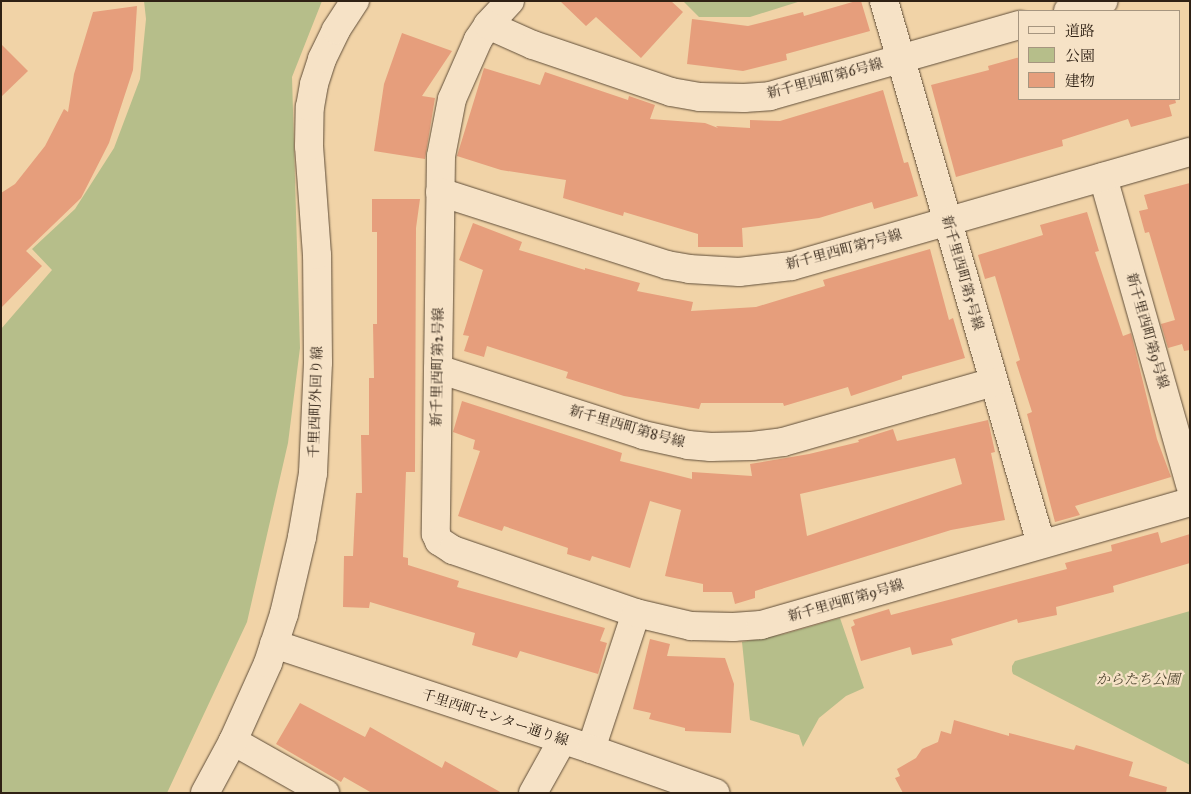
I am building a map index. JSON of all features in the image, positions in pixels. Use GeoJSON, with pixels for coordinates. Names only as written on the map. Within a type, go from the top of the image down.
{"type":"FeatureCollection","features":[{"type":"Feature","properties":{"kind":"street","name":"千里西町外回り線"},"geometry":{"type":"LineString","coordinates":[[206,793],[233,741],[274,644],[302,536],[310,494],[316,436],[318,305],[309,146],[310,107],[314,84],[322,59],[336,30],[355,1]]}},
{"type":"Feature","properties":{"kind":"street","name":"新千里西町第2号線"},"geometry":{"type":"LineString","coordinates":[[510,1],[488,25],[452,99],[441,156],[436,534],[446,547],[462,554],[636,613]]}},
{"type":"Feature","properties":{"kind":"street","name":"新千里西町第5号線"},"geometry":{"type":"LineString","coordinates":[[884,1],[1040,544]]}},
{"type":"Feature","properties":{"kind":"street"},"geometry":{"type":"LineString","coordinates":[[1072,10],[1104,1]]}},
{"type":"Feature","properties":{"kind":"street","name":"新千里西町第6号線"},"geometry":{"type":"LineString","coordinates":[[488,25],[533,45],[671,92],[700,97],[744,98],[770,96],[1018,26]]}},
{"type":"Feature","properties":{"kind":"street","name":"新千里西町第7号線"},"geometry":{"type":"LineString","coordinates":[[440,192],[635,256],[689,269],[739,272],[792,266],[1190,152]]}},
{"type":"Feature","properties":{"kind":"street","name":"新千里西町第9号線"},"geometry":{"type":"LineString","coordinates":[[1103,177],[1190,485]]}},
{"type":"Feature","properties":{"kind":"street","name":"新千里西町第8号線"},"geometry":{"type":"LineString","coordinates":[[438,369],[643,435],[688,445],[711,447],[752,446],[783,442],[994,382]]}},
{"type":"Feature","properties":{"kind":"street","name":"新千里西町第9号線"},"geometry":{"type":"LineString","coordinates":[[636,613],[691,626],[719,628],[761,625],[1190,502]]}},
{"type":"Feature","properties":{"kind":"street"},"geometry":{"type":"LineString","coordinates":[[591,749],[636,613]]}},
{"type":"Feature","properties":{"kind":"street","name":"千里西町センター通り線"},"geometry":{"type":"LineString","coordinates":[[274,644],[591,749],[715,793]]}},
{"type":"Feature","properties":{"kind":"street"},"geometry":{"type":"LineString","coordinates":[[533,793],[562,740]]}},
{"type":"Feature","properties":{"kind":"street"},"geometry":{"type":"LineString","coordinates":[[233,741],[324,793]]}},
{"type":"Feature","properties":{"kind":"green space"},"geometry":{"type":"Polygon","coordinates":[[[144,1],[322,1],[292,77],[300,348],[288,443],[247,622],[167,793],[1,793],[1,329],[52,270],[32,249],[75,209],[114,148],[140,79],[146,19],[144,1]]]}},
{"type":"Feature","properties":{"kind":"green space"},"geometry":{"type":"Polygon","coordinates":[[[683,1],[801,1],[750,17],[699,17],[683,1]]]}},
{"type":"Feature","properties":{"kind":"green space","name":"からたち公園"},"geometry":{"type":"Polygon","coordinates":[[[1190,611],[1190,765],[1013,674],[1012,666],[1015,661],[1190,611]]]}},
{"type":"Feature","properties":{"kind":"green space"},"geometry":{"type":"Polygon","coordinates":[[[840,618],[864,688],[846,696],[819,718],[803,747],[799,735],[750,720],[742,642],[784,634],[840,618]]]}},
{"type":"Feature","properties":{"kind":"building"},"geometry":{"type":"Polygon","coordinates":[[[560,1],[671,1],[683,12],[641,58],[596,17],[586,26],[560,1]]]}},
{"type":"Feature","properties":{"kind":"building"},"geometry":{"type":"Polygon","coordinates":[[[861,1],[870,31],[786,54],[787,60],[743,71],[687,64],[692,19],[748,26],[803,12],[804,16],[861,1]]]}},
{"type":"Feature","properties":{"kind":"building"},"geometry":{"type":"Polygon","coordinates":[[[137,6],[133,70],[109,143],[81,198],[26,251],[42,266],[1,308],[1,193],[15,184],[45,146],[64,109],[68,112],[74,74],[93,12],[137,6]]]}},
{"type":"Feature","properties":{"kind":"building"},"geometry":{"type":"Polygon","coordinates":[[[402,33],[452,51],[422,96],[435,98],[425,159],[374,151],[384,84],[402,33]]]}},
{"type":"Feature","properties":{"kind":"building"},"geometry":{"type":"Polygon","coordinates":[[[1,44],[28,71],[1,97],[1,44]]]}},
{"type":"Feature","properties":{"kind":"building"},"geometry":{"type":"Polygon","coordinates":[[[1018,58],[1018,100],[1175,100],[1176,103],[1169,105],[1172,116],[1131,127],[1128,119],[1062,140],[1063,146],[956,177],[931,85],[989,70],[988,66],[1018,58]]]}},
{"type":"Feature","properties":{"kind":"building"},"geometry":{"type":"Polygon","coordinates":[[[484,68],[540,85],[545,72],[628,100],[629,96],[655,105],[650,119],[705,123],[718,128],[716,126],[750,128],[750,120],[780,121],[883,90],[904,163],[908,162],[918,196],[874,209],[872,202],[819,218],[742,228],[743,247],[698,247],[698,234],[624,212],[623,216],[563,198],[566,180],[501,170],[457,156],[484,68]]]}},
{"type":"Feature","properties":{"kind":"building"},"geometry":{"type":"Polygon","coordinates":[[[1190,183],[1190,350],[1184,351],[1182,344],[1168,348],[1161,324],[1175,320],[1149,232],[1145,233],[1139,211],[1148,209],[1144,195],[1190,183]]]}},
{"type":"Feature","properties":{"kind":"building"},"geometry":{"type":"Polygon","coordinates":[[[372,199],[420,199],[416,228],[415,472],[406,472],[403,557],[408,558],[408,565],[459,581],[457,587],[605,628],[600,641],[607,643],[598,674],[520,651],[517,658],[472,645],[475,633],[370,602],[369,608],[343,607],[344,556],[353,556],[356,493],[362,493],[361,435],[369,435],[369,378],[374,378],[373,324],[377,324],[377,232],[372,232],[372,199]]]}},
{"type":"Feature","properties":{"kind":"building"},"geometry":{"type":"Polygon","coordinates":[[[1087,212],[1099,251],[1095,252],[1123,336],[1131,333],[1157,439],[1171,477],[1075,506],[1080,515],[1055,522],[1027,414],[1032,412],[1016,362],[1020,360],[995,276],[985,279],[978,255],[1043,235],[1040,225],[1087,212]]]}},
{"type":"Feature","properties":{"kind":"building"},"geometry":{"type":"Polygon","coordinates":[[[473,223],[522,242],[519,250],[585,270],[585,268],[640,283],[637,291],[693,302],[691,311],[756,307],[825,286],[823,280],[930,249],[949,320],[953,318],[965,358],[902,376],[902,379],[851,396],[848,387],[784,406],[783,403],[701,403],[699,409],[624,396],[566,378],[568,372],[487,346],[484,357],[464,351],[469,336],[463,335],[483,270],[459,260],[473,223]]]}},
{"type":"Feature","properties":{"kind":"building"},"geometry":{"type":"Polygon","coordinates":[[[462,401],[622,453],[620,461],[692,479],[692,472],[752,476],[750,464],[809,454],[859,442],[858,440],[893,429],[897,441],[988,420],[995,452],[991,453],[1005,520],[951,530],[755,591],[755,598],[735,604],[732,592],[703,592],[703,584],[665,576],[681,510],[650,501],[630,568],[592,556],[590,561],[567,554],[568,548],[504,526],[502,531],[458,516],[480,451],[473,449],[475,440],[453,432],[462,401]],[[955,458],[800,494],[807,536],[962,484],[955,458]]]}},
{"type":"Feature","properties":{"kind":"building"},"geometry":{"type":"Polygon","coordinates":[[[1158,532],[1161,543],[1190,534],[1190,563],[1113,586],[1114,592],[1056,607],[1057,615],[1018,623],[1017,619],[951,639],[953,645],[912,655],[910,647],[861,661],[851,627],[855,625],[853,620],[889,609],[891,615],[1067,569],[1065,563],[1112,551],[1111,545],[1158,532]]]}},
{"type":"Feature","properties":{"kind":"building"},"geometry":{"type":"Polygon","coordinates":[[[650,639],[670,644],[667,656],[725,658],[734,684],[731,733],[685,731],[685,728],[649,719],[651,713],[633,709],[650,639]]]}},
{"type":"Feature","properties":{"kind":"building"},"geometry":{"type":"Polygon","coordinates":[[[300,703],[365,737],[370,727],[442,768],[445,761],[502,793],[372,793],[344,777],[341,782],[276,744],[300,703]]]}},
{"type":"Feature","properties":{"kind":"building"},"geometry":{"type":"Polygon","coordinates":[[[954,720],[1009,736],[1009,733],[1074,750],[1076,745],[1133,762],[1129,776],[1167,787],[1166,793],[903,793],[895,778],[900,776],[897,769],[916,758],[922,749],[938,742],[941,731],[951,734],[954,720]]]}}]}
